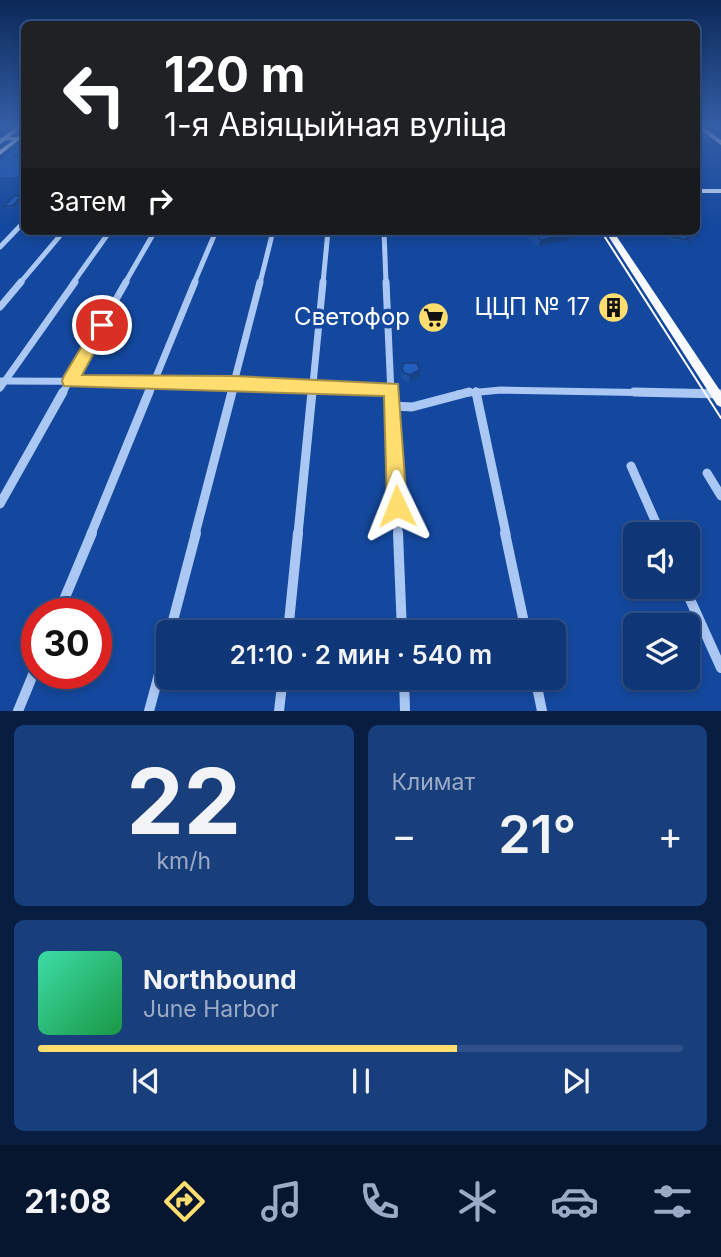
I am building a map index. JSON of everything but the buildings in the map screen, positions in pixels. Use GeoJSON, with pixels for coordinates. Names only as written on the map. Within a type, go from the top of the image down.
{"type":"FeatureCollection","features":[{"type":"Feature","properties":{"kind":"main road"},"geometry":{"type":"LineString","coordinates":[[612,235],[720,396]]}},
{"type":"Feature","properties":{"kind":"main road"},"geometry":{"type":"LineString","coordinates":[[619,235],[720,396]]}},
{"type":"Feature","properties":{"kind":"street"},"geometry":{"type":"LineString","coordinates":[[700,191],[721,191]]}},
{"type":"Feature","properties":{"kind":"street"},"geometry":{"type":"LineString","coordinates":[[0,247],[21,225]]}},
{"type":"Feature","properties":{"kind":"street"},"geometry":{"type":"LineString","coordinates":[[0,307],[61,235]]}},
{"type":"Feature","properties":{"kind":"street"},"geometry":{"type":"LineString","coordinates":[[2,383],[107,235]]}},
{"type":"Feature","properties":{"kind":"street"},"geometry":{"type":"LineString","coordinates":[[0,504],[153,235]]}},
{"type":"Feature","properties":{"kind":"street"},"geometry":{"type":"LineString","coordinates":[[64,598],[214,235]]}},
{"type":"Feature","properties":{"kind":"street"},"geometry":{"type":"LineString","coordinates":[[173,620],[272,235]]}},
{"type":"Feature","properties":{"kind":"street"},"geometry":{"type":"LineString","coordinates":[[289,620],[328,235]]}},
{"type":"Feature","properties":{"kind":"street"},"geometry":{"type":"LineString","coordinates":[[384,235],[402,620]]}},
{"type":"Feature","properties":{"kind":"street"},"geometry":{"type":"LineString","coordinates":[[2,383],[234,383],[392,389]]}},
{"type":"Feature","properties":{"kind":"street"},"geometry":{"type":"LineString","coordinates":[[393,406],[412,407],[476,391],[720,396]]}},
{"type":"Feature","properties":{"kind":"street"},"geometry":{"type":"LineString","coordinates":[[476,391],[524,620]]}},
{"type":"Feature","properties":{"kind":"street"},"geometry":{"type":"LineString","coordinates":[[631,466],[656,522]]}},
{"type":"Feature","properties":{"kind":"street"},"geometry":{"type":"LineString","coordinates":[[707,473],[721,496]]}},
{"type":"Feature","properties":{"kind":"street"},"geometry":{"type":"LineString","coordinates":[[690,599],[721,668]]}},
{"type":"Feature","properties":{"kind":"street"},"geometry":{"type":"LineString","coordinates":[[149,711],[156,685]]}},
{"type":"Feature","properties":{"kind":"street"},"geometry":{"type":"LineString","coordinates":[[18,711],[27,689]]}},
{"type":"Feature","properties":{"kind":"street"},"geometry":{"type":"LineString","coordinates":[[279,711],[281,690]]}},
{"type":"Feature","properties":{"kind":"street"},"geometry":{"type":"LineString","coordinates":[[404,690],[405,711]]}},
{"type":"Feature","properties":{"kind":"street"},"geometry":{"type":"LineString","coordinates":[[538,690],[542,711]]}},
{"type":"Feature","properties":{"kind":"shaded area"},"geometry":{"type":"Polygon","coordinates":[[[21,159],[21,174],[0,177],[0,161],[21,159]]]}},
{"type":"Feature","properties":{"kind":"tram line"},"geometry":{"type":"LineString","coordinates":[[604,235],[721,418]]}},
{"type":"Feature","properties":{"kind":"place","name":"ЦЦП № 17"},"geometry":{"type":"Point","coordinates":[613,307]}},
{"type":"Feature","properties":{"kind":"place","name":"Светофор"},"geometry":{"type":"Point","coordinates":[433,317]}},
{"type":"Feature","properties":{"kind":"route"},"geometry":{"type":"LineString","coordinates":[[102,325],[70,381],[392,389],[397,506]]}}]}
